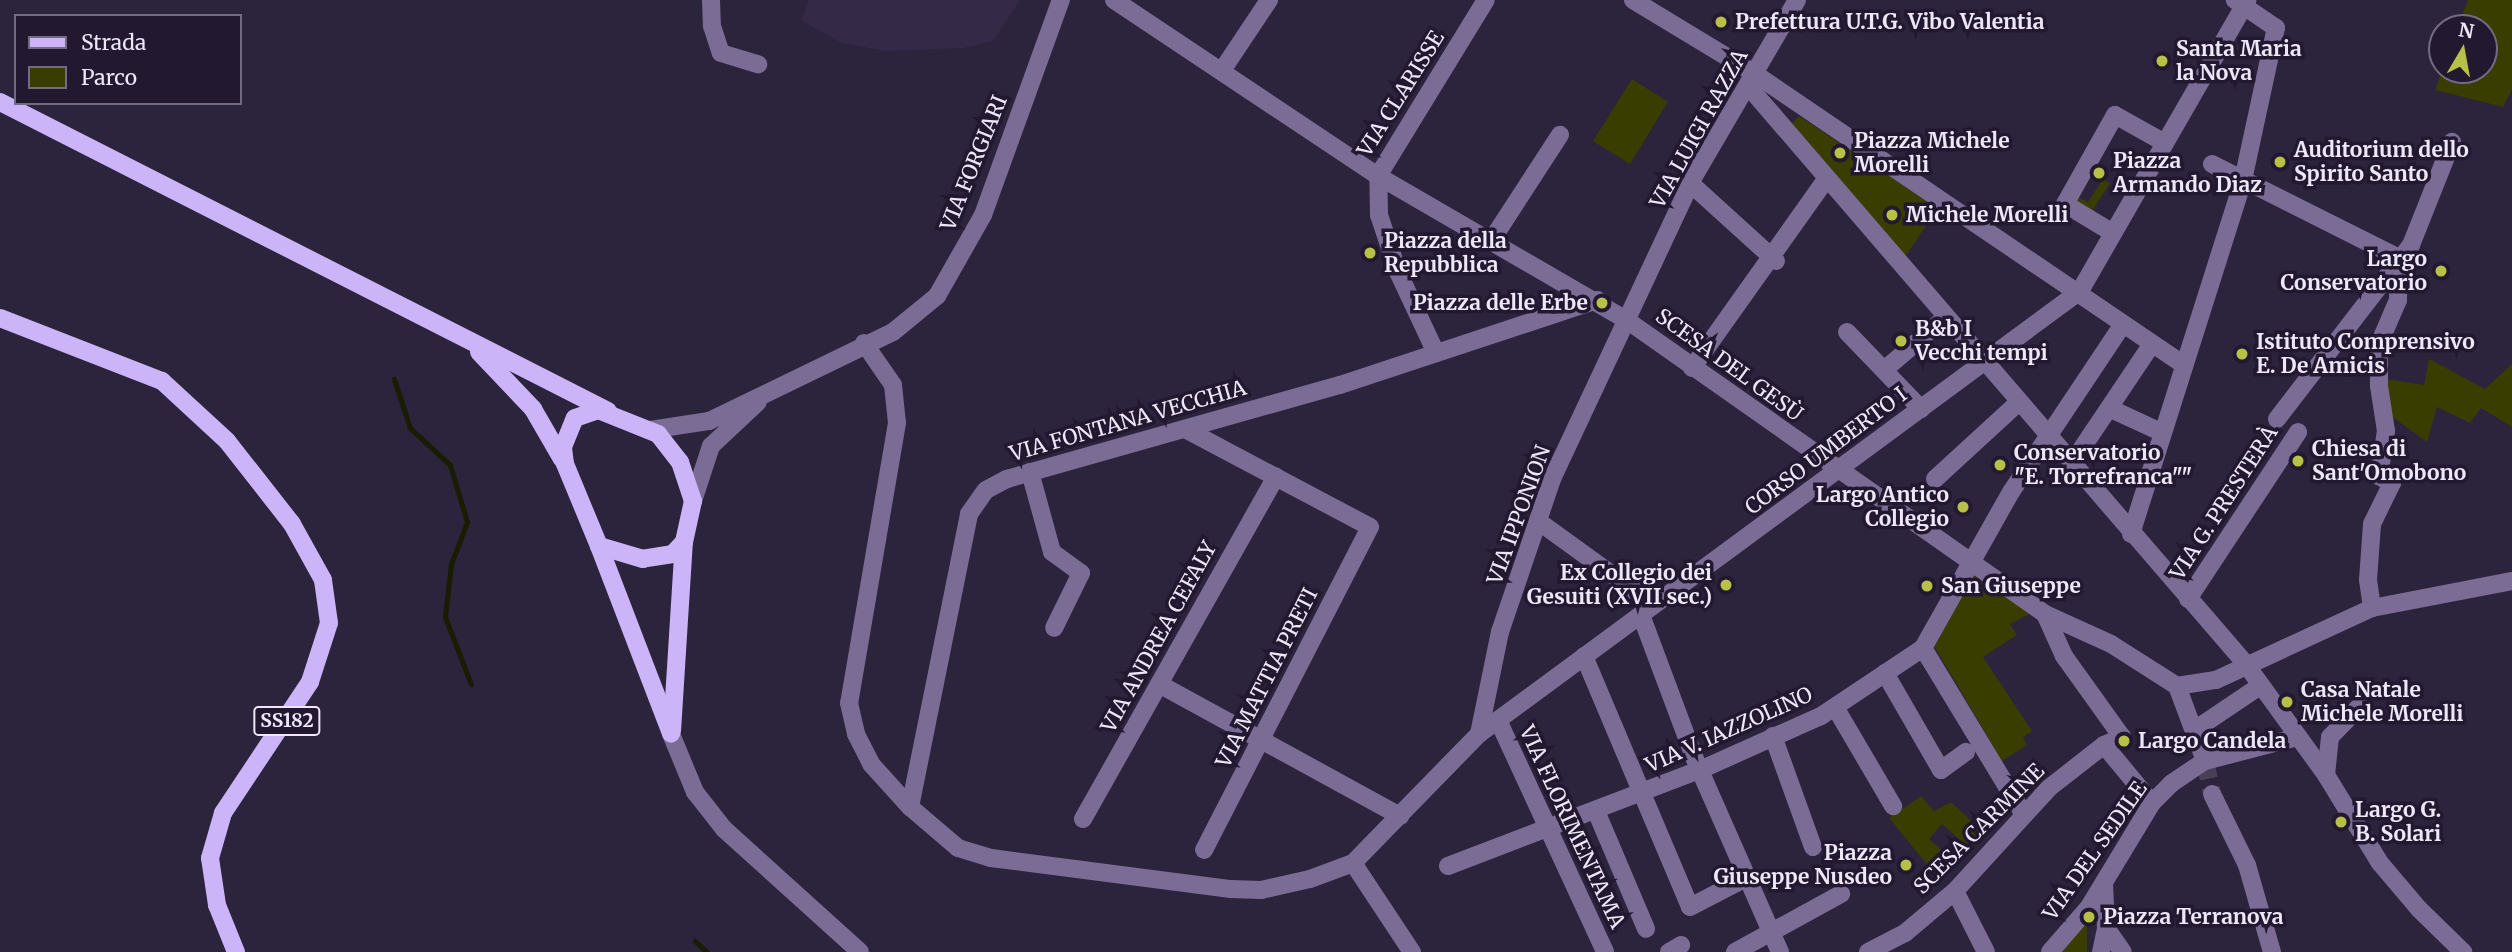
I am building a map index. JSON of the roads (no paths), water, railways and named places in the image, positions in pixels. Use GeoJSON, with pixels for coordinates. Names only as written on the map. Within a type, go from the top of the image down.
{"type":"FeatureCollection","features":[{"type":"Feature","properties":{"kind":"main road"},"geometry":{"type":"LineString","coordinates":[[0,102],[650,430],[680,462],[692,501],[684,542],[671,734]]}},
{"type":"Feature","properties":{"kind":"main road","name":"SS182"},"geometry":{"type":"LineString","coordinates":[[0,318],[162,381],[227,441],[265,491],[314,561],[329,601],[329,623],[320,659],[298,705],[223,813],[215,835],[210,880],[236,952]]}},
{"type":"Feature","properties":{"kind":"main road"},"geometry":{"type":"LineString","coordinates":[[458,333],[508,377],[533,409],[565,464],[671,734]]}},
{"type":"Feature","properties":{"kind":"main road"},"geometry":{"type":"LineString","coordinates":[[565,464],[564,439],[575,418],[608,411]]}},
{"type":"Feature","properties":{"kind":"main road"},"geometry":{"type":"LineString","coordinates":[[599,546],[619,554],[656,559],[673,554],[684,542]]}},
{"type":"Feature","properties":{"kind":"street"},"geometry":{"type":"LineString","coordinates":[[711,0],[712,26],[721,53],[758,64]]}},
{"type":"Feature","properties":{"kind":"street","name":"VIA FORGIARI"},"geometry":{"type":"LineString","coordinates":[[777,385],[893,332],[937,296],[983,215],[1061,0]]}},
{"type":"Feature","properties":{"kind":"street"},"geometry":{"type":"LineString","coordinates":[[1227,63],[1269,0]]}},
{"type":"Feature","properties":{"kind":"street","name":"VIA CLARISSE"},"geometry":{"type":"LineString","coordinates":[[1378,176],[1486,0]]}},
{"type":"Feature","properties":{"kind":"street"},"geometry":{"type":"LineString","coordinates":[[1633,0],[1751,80],[2080,291],[2184,365]]}},
{"type":"Feature","properties":{"kind":"street","name":"VIA LUIGI RAZZA"},"geometry":{"type":"LineString","coordinates":[[1628,321],[1690,183],[1797,0]]}},
{"type":"Feature","properties":{"kind":"street","name":"SCESA DEL GESÙ"},"geometry":{"type":"LineString","coordinates":[[1118,2],[1142,8],[1378,176],[1493,238],[1597,300],[2045,614],[2111,644],[2176,686]]}},
{"type":"Feature","properties":{"kind":"street"},"geometry":{"type":"LineString","coordinates":[[2131,534],[2243,180],[2276,28],[2242,2]]}},
{"type":"Feature","properties":{"kind":"street","name":"CORSO UMBERTO I"},"geometry":{"type":"LineString","coordinates":[[1353,863],[1479,734],[2080,291],[2242,2]]}},
{"type":"Feature","properties":{"kind":"street"},"geometry":{"type":"LineString","coordinates":[[1751,80],[1827,178],[2131,534],[2245,663],[2326,775],[2381,863],[2418,909],[2463,952]]}},
{"type":"Feature","properties":{"kind":"street"},"geometry":{"type":"LineString","coordinates":[[2113,233],[2065,204],[2108,127],[2115,116],[2165,143]]}},
{"type":"Feature","properties":{"kind":"street"},"geometry":{"type":"LineString","coordinates":[[1493,238],[1560,135]]}},
{"type":"Feature","properties":{"kind":"street"},"geometry":{"type":"LineString","coordinates":[[2277,419],[2411,245],[2452,142]]}},
{"type":"Feature","properties":{"kind":"street"},"geometry":{"type":"LineString","coordinates":[[2213,164],[2399,258]]}},
{"type":"Feature","properties":{"kind":"street"},"geometry":{"type":"LineString","coordinates":[[1378,176],[1379,215],[1398,272],[1436,354]]}},
{"type":"Feature","properties":{"kind":"street"},"geometry":{"type":"LineString","coordinates":[[1692,368],[1773,258],[1827,178]]}},
{"type":"Feature","properties":{"kind":"street"},"geometry":{"type":"LineString","coordinates":[[1690,183],[1773,258]]}},
{"type":"Feature","properties":{"kind":"street"},"geometry":{"type":"LineString","coordinates":[[2372,608],[2368,580],[2372,524],[2386,480],[2386,431],[2379,386],[2379,344],[2398,300],[2399,258]]}},
{"type":"Feature","properties":{"kind":"street","name":"VIA FONTANA VECCHIA"},"geometry":{"type":"LineString","coordinates":[[909,807],[969,514],[986,490],[1030,472],[1436,354],[1597,300]]}},
{"type":"Feature","properties":{"kind":"street"},"geometry":{"type":"LineString","coordinates":[[1884,370],[1946,317]]}},
{"type":"Feature","properties":{"kind":"street","name":"VIA IPPONION"},"geometry":{"type":"LineString","coordinates":[[1479,734],[1500,632],[1552,479],[1628,321]]}},
{"type":"Feature","properties":{"kind":"street","name":"VIA V. IAZZOLINO"},"geometry":{"type":"LineString","coordinates":[[1448,866],[1700,770],[1835,707],[1923,648],[1971,562],[2048,437],[2123,324]]}},
{"type":"Feature","properties":{"kind":"street"},"geometry":{"type":"LineString","coordinates":[[1847,332],[1920,409]]}},
{"type":"Feature","properties":{"kind":"street"},"geometry":{"type":"LineString","coordinates":[[864,343],[893,385],[897,423],[849,703],[856,734],[871,764],[909,807],[958,848],[990,858],[1062,869],[1261,890],[1353,863],[1412,952]]}},
{"type":"Feature","properties":{"kind":"street"},"geometry":{"type":"LineString","coordinates":[[2072,463],[2111,409],[2152,344]]}},
{"type":"Feature","properties":{"kind":"street"},"geometry":{"type":"LineString","coordinates":[[650,430],[709,421],[777,385]]}},
{"type":"Feature","properties":{"kind":"street"},"geometry":{"type":"LineString","coordinates":[[692,501],[711,446],[777,385]]}},
{"type":"Feature","properties":{"kind":"street"},"geometry":{"type":"LineString","coordinates":[[1936,479],[2019,402]]}},
{"type":"Feature","properties":{"kind":"street"},"geometry":{"type":"LineString","coordinates":[[2111,409],[2163,433]]}},
{"type":"Feature","properties":{"kind":"street"},"geometry":{"type":"LineString","coordinates":[[1185,429],[1276,477]]}},
{"type":"Feature","properties":{"kind":"street","name":"VIA G. PRESTERÀ"},"geometry":{"type":"LineString","coordinates":[[2188,599],[2298,432]]}},
{"type":"Feature","properties":{"kind":"street"},"geometry":{"type":"LineString","coordinates":[[1030,472],[1052,552],[1081,573],[1054,628]]}},
{"type":"Feature","properties":{"kind":"street","name":"VIA MATTIA PRETI"},"geometry":{"type":"LineString","coordinates":[[1204,850],[1370,527],[1276,477]]}},
{"type":"Feature","properties":{"kind":"street","name":"VIA ANDREA CEFALY"},"geometry":{"type":"LineString","coordinates":[[1083,818],[1276,477]]}},
{"type":"Feature","properties":{"kind":"street"},"geometry":{"type":"LineString","coordinates":[[1538,521],[1648,610],[1700,770],[1780,952]]}},
{"type":"Feature","properties":{"kind":"street"},"geometry":{"type":"LineString","coordinates":[[2204,761],[2196,729],[2176,686],[2216,680],[2245,663],[2372,608],[2512,581]]}},
{"type":"Feature","properties":{"kind":"street","name":"SCESA CARMINE"},"geometry":{"type":"LineString","coordinates":[[1868,952],[1905,933],[1955,891],[2024,815],[2104,745],[2122,737],[2064,656],[2045,614]]}},
{"type":"Feature","properties":{"kind":"street"},"geometry":{"type":"LineString","coordinates":[[1923,648],[2024,815]]}},
{"type":"Feature","properties":{"kind":"street"},"geometry":{"type":"LineString","coordinates":[[1584,656],[1690,907],[1746,878]]}},
{"type":"Feature","properties":{"kind":"street"},"geometry":{"type":"LineString","coordinates":[[1885,673],[1941,771],[1966,752]]}},
{"type":"Feature","properties":{"kind":"street"},"geometry":{"type":"LineString","coordinates":[[1159,684],[1400,816]]}},
{"type":"Feature","properties":{"kind":"street"},"geometry":{"type":"LineString","coordinates":[[2196,729],[2260,687]]}},
{"type":"Feature","properties":{"kind":"street"},"geometry":{"type":"LineString","coordinates":[[2326,775],[2330,737],[2360,706]]}},
{"type":"Feature","properties":{"kind":"street"},"geometry":{"type":"LineString","coordinates":[[1835,707],[1893,806]]}},
{"type":"Feature","properties":{"kind":"street","name":"VIA FLORIMENTAMA"},"geometry":{"type":"LineString","coordinates":[[1498,720],[1605,952]]}},
{"type":"Feature","properties":{"kind":"street"},"geometry":{"type":"LineString","coordinates":[[671,734],[695,792],[724,829],[860,952]]}},
{"type":"Feature","properties":{"kind":"street"},"geometry":{"type":"LineString","coordinates":[[1773,736],[1813,847]]}},
{"type":"Feature","properties":{"kind":"street","name":"VIA DEL SEDILE"},"geometry":{"type":"LineString","coordinates":[[2050,952],[2089,907],[2152,803],[2204,761],[2298,737]]}},
{"type":"Feature","properties":{"kind":"street"},"geometry":{"type":"LineString","coordinates":[[2104,745],[2152,803]]}},
{"type":"Feature","properties":{"kind":"street"},"geometry":{"type":"LineString","coordinates":[[2212,794],[2247,865],[2272,952]]}},
{"type":"Feature","properties":{"kind":"street"},"geometry":{"type":"LineString","coordinates":[[1596,811],[1646,929]]}},
{"type":"Feature","properties":{"kind":"street"},"geometry":{"type":"LineString","coordinates":[[2101,952],[2106,928],[2104,883]]}},
{"type":"Feature","properties":{"kind":"street"},"geometry":{"type":"LineString","coordinates":[[1955,891],[1986,952]]}},
{"type":"Feature","properties":{"kind":"street"},"geometry":{"type":"LineString","coordinates":[[1735,952],[1841,894]]}},
{"type":"Feature","properties":{"kind":"street"},"geometry":{"type":"LineString","coordinates":[[2106,928],[2123,952]]}},
{"type":"Feature","properties":{"kind":"waterway"},"geometry":{"type":"LineString","coordinates":[[394,379],[410,428],[450,465],[467,522],[451,564],[445,617],[471,684]]}},
{"type":"Feature","properties":{"kind":"waterway"},"geometry":{"type":"LineString","coordinates":[[695,941],[707,952]]}},
{"type":"Feature","properties":{"kind":"tunnel"},"geometry":{"type":"LineString","coordinates":[[2205,761],[2212,794]]}},
{"type":"Feature","properties":{"kind":"place","name":"Prefettura U.T.G. Vibo Valentia"},"geometry":{"type":"Point","coordinates":[1721,22]}},
{"type":"Feature","properties":{"kind":"place","name":"Santa Maria la Nova"},"geometry":{"type":"Point","coordinates":[2162,61]}},
{"type":"Feature","properties":{"kind":"place","name":"Piazza Michele Morelli"},"geometry":{"type":"Point","coordinates":[1840,153]}},
{"type":"Feature","properties":{"kind":"place","name":"Auditorium dello Spirito Santo"},"geometry":{"type":"Point","coordinates":[2280,162]}},
{"type":"Feature","properties":{"kind":"place","name":"Piazza Armando Diaz"},"geometry":{"type":"Point","coordinates":[2099,173]}},
{"type":"Feature","properties":{"kind":"place","name":"Michele Morelli"},"geometry":{"type":"Point","coordinates":[1892,215]}},
{"type":"Feature","properties":{"kind":"place","name":"Piazza della Repubblica"},"geometry":{"type":"Point","coordinates":[1370,253]}},
{"type":"Feature","properties":{"kind":"place","name":"Largo Conservatorio"},"geometry":{"type":"Point","coordinates":[2441,271]}},
{"type":"Feature","properties":{"kind":"place","name":"Piazza delle Erbe"},"geometry":{"type":"Point","coordinates":[1602,303]}},
{"type":"Feature","properties":{"kind":"place","name":"B&b I Vecchi tempi"},"geometry":{"type":"Point","coordinates":[1901,341]}},
{"type":"Feature","properties":{"kind":"place","name":"Istituto Comprensivo E. De Amicis"},"geometry":{"type":"Point","coordinates":[2242,354]}},
{"type":"Feature","properties":{"kind":"place","name":"Chiesa di Sant'Omobono"},"geometry":{"type":"Point","coordinates":[2298,461]}},
{"type":"Feature","properties":{"kind":"place","name":"Conservatorio \"E. Torrefranca\"\""},"geometry":{"type":"Point","coordinates":[2000,465]}},
{"type":"Feature","properties":{"kind":"place","name":"Largo Antico Collegio"},"geometry":{"type":"Point","coordinates":[1963,507]}},
{"type":"Feature","properties":{"kind":"place","name":"Ex Collegio dei Gesuiti (XVII sec.)"},"geometry":{"type":"Point","coordinates":[1726,585]}},
{"type":"Feature","properties":{"kind":"place","name":"San Giuseppe"},"geometry":{"type":"Point","coordinates":[1927,586]}},
{"type":"Feature","properties":{"kind":"place","name":"Casa Natale Michele Morelli"},"geometry":{"type":"Point","coordinates":[2287,702]}},
{"type":"Feature","properties":{"kind":"place","name":"Largo Candela"},"geometry":{"type":"Point","coordinates":[2124,741]}},
{"type":"Feature","properties":{"kind":"place","name":"Largo G. B. Solari"},"geometry":{"type":"Point","coordinates":[2341,822]}},
{"type":"Feature","properties":{"kind":"place","name":"Piazza Giuseppe Nusdeo"},"geometry":{"type":"Point","coordinates":[1906,865]}},
{"type":"Feature","properties":{"kind":"place","name":"Piazza Terranova"},"geometry":{"type":"Point","coordinates":[2089,917]}}]}
